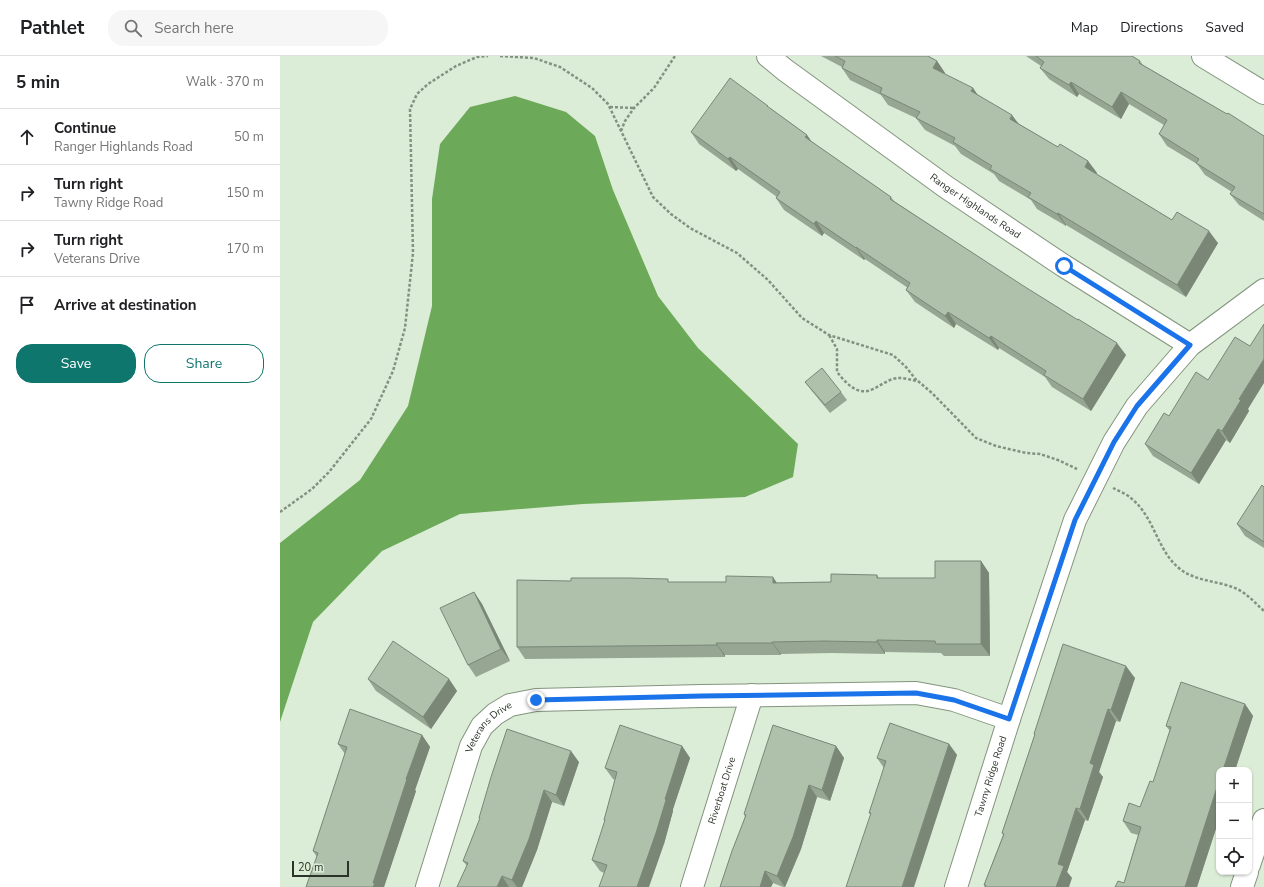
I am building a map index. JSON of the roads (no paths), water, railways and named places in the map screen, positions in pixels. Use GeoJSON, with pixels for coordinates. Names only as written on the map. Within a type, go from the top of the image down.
{"type":"FeatureCollection","features":[{"type":"Feature","properties":{"kind":"street","name":"Ranger Highlands Road"},"geometry":{"type":"LineString","coordinates":[[768,56],[946,187],[1064,266],[1190,345]]}},
{"type":"Feature","properties":{"kind":"street"},"geometry":{"type":"LineString","coordinates":[[1203,56],[1264,93]]}},
{"type":"Feature","properties":{"kind":"street","name":"Tawny Ridge Road"},"geometry":{"type":"LineString","coordinates":[[956,887],[1009,719],[1075,520],[1102,482],[1114,442],[1137,406],[1190,345],[1264,290]]}},
{"type":"Feature","properties":{"kind":"street","name":"Veterans Drive"},"geometry":{"type":"LineString","coordinates":[[427,887],[471,746],[482,726],[495,714],[510,705],[536,700],[916,693],[954,700],[1009,719]]}},
{"type":"Feature","properties":{"kind":"street","name":"Riverboat Drive"},"geometry":{"type":"LineString","coordinates":[[692,887],[752,695]]}},
{"type":"Feature","properties":{"kind":"street"},"geometry":{"type":"LineString","coordinates":[[1252,856],[1264,820]]}},
{"type":"Feature","properties":{"kind":"street"},"geometry":{"type":"LineString","coordinates":[[1242,887],[1246,875]]}}]}
